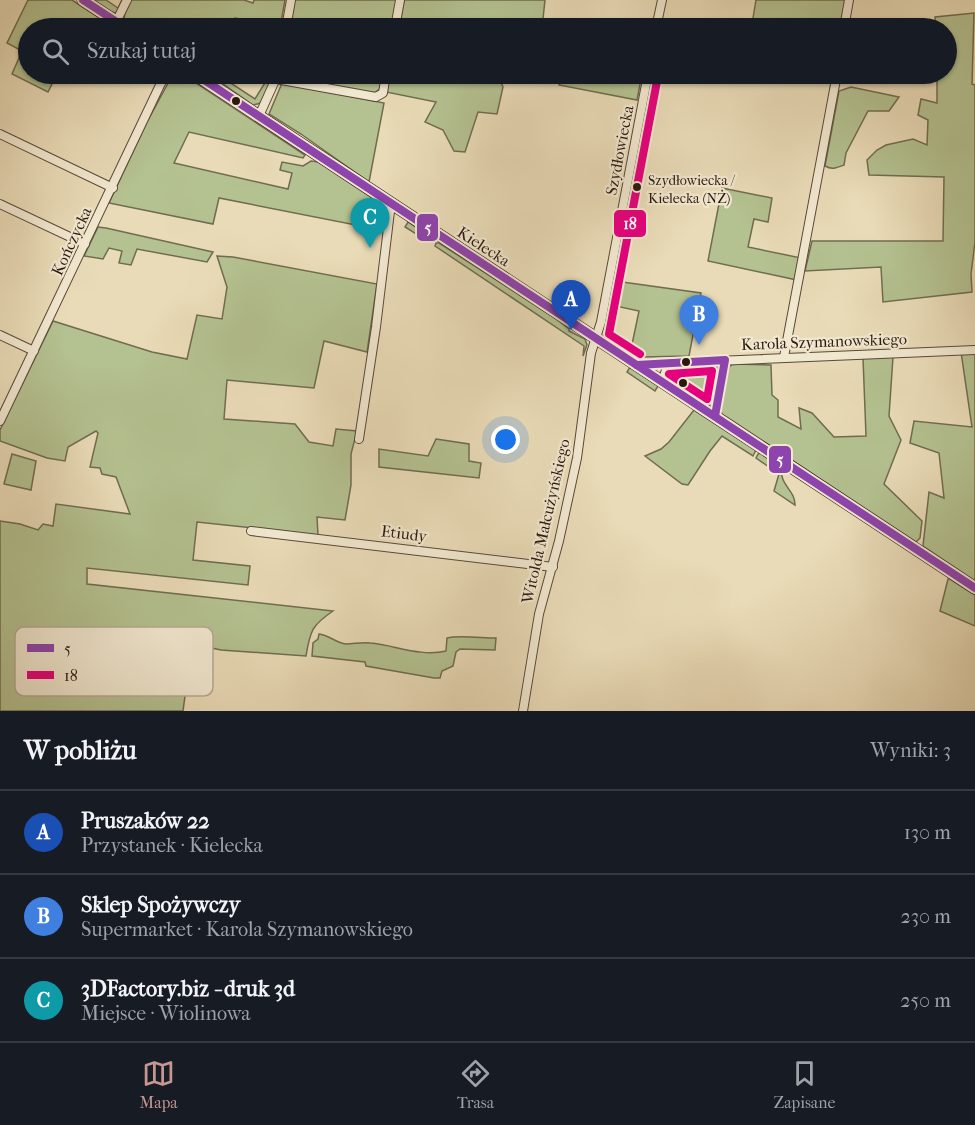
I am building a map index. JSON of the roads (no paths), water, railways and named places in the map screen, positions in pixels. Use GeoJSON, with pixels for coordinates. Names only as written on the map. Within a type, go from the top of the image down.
{"type":"FeatureCollection","features":[{"type":"Feature","properties":{"kind":"main road"},"geometry":{"type":"LineString","coordinates":[[82,0],[110,18]]}},
{"type":"Feature","properties":{"kind":"main road","name":"Kielecka"},"geometry":{"type":"LineString","coordinates":[[210,84],[975,588]]}},
{"type":"Feature","properties":{"kind":"street"},"geometry":{"type":"LineString","coordinates":[[123,18],[127,0]]}},
{"type":"Feature","properties":{"kind":"street"},"geometry":{"type":"LineString","coordinates":[[288,18],[291,0]]}},
{"type":"Feature","properties":{"kind":"street"},"geometry":{"type":"LineString","coordinates":[[397,18],[400,0]]}},
{"type":"Feature","properties":{"kind":"street"},"geometry":{"type":"LineString","coordinates":[[658,18],[662,0]]}},
{"type":"Feature","properties":{"kind":"street"},"geometry":{"type":"LineString","coordinates":[[846,18],[849,0]]}},
{"type":"Feature","properties":{"kind":"street","name":"Kończycka"},"geometry":{"type":"LineString","coordinates":[[0,421],[113,188],[161,84]]}},
{"type":"Feature","properties":{"kind":"street"},"geometry":{"type":"LineString","coordinates":[[259,116],[273,84]]}},
{"type":"Feature","properties":{"kind":"street"},"geometry":{"type":"LineString","coordinates":[[315,84],[376,97],[383,93],[384,84]]}},
{"type":"Feature","properties":{"kind":"street","name":"Szydłowiecka"},"geometry":{"type":"LineString","coordinates":[[597,339],[646,84]]}},
{"type":"Feature","properties":{"kind":"street"},"geometry":{"type":"LineString","coordinates":[[783,357],[835,84]]}},
{"type":"Feature","properties":{"kind":"street"},"geometry":{"type":"LineString","coordinates":[[0,134],[113,188]]}},
{"type":"Feature","properties":{"kind":"street"},"geometry":{"type":"LineString","coordinates":[[359,439],[391,203]]}},
{"type":"Feature","properties":{"kind":"street"},"geometry":{"type":"LineString","coordinates":[[0,204],[86,244]]}},
{"type":"Feature","properties":{"kind":"street"},"geometry":{"type":"LineString","coordinates":[[0,335],[34,351]]}},
{"type":"Feature","properties":{"kind":"street","name":"Witolda Małcużyńskiego"},"geometry":{"type":"LineString","coordinates":[[523,711],[536,630],[553,567],[577,458],[591,353],[597,339]]}},
{"type":"Feature","properties":{"kind":"street","name":"Karola Szymanowskiego"},"geometry":{"type":"LineString","coordinates":[[638,365],[975,350]]}},
{"type":"Feature","properties":{"kind":"street"},"geometry":{"type":"LineString","coordinates":[[715,416],[725,360]]}},
{"type":"Feature","properties":{"kind":"street"},"geometry":{"type":"LineString","coordinates":[[662,382],[666,370],[673,362]]}},
{"type":"Feature","properties":{"kind":"street","name":"Etiudy"},"geometry":{"type":"LineString","coordinates":[[251,531],[553,567]]}},
{"type":"Feature","properties":{"kind":"place","name":"Szydłowiecka / Kielecka (NŻ)"},"geometry":{"type":"Point","coordinates":[637,187]}},
{"type":"Feature","properties":{"kind":"place","name":"3DFactory.biz - druk 3d"},"geometry":{"type":"Point","coordinates":[370,248]}},
{"type":"Feature","properties":{"kind":"place","name":"Pruszaków 22"},"geometry":{"type":"Point","coordinates":[571,330]}},
{"type":"Feature","properties":{"kind":"place","name":"Sklep Spożywczy"},"geometry":{"type":"Point","coordinates":[699,345]}}]}
